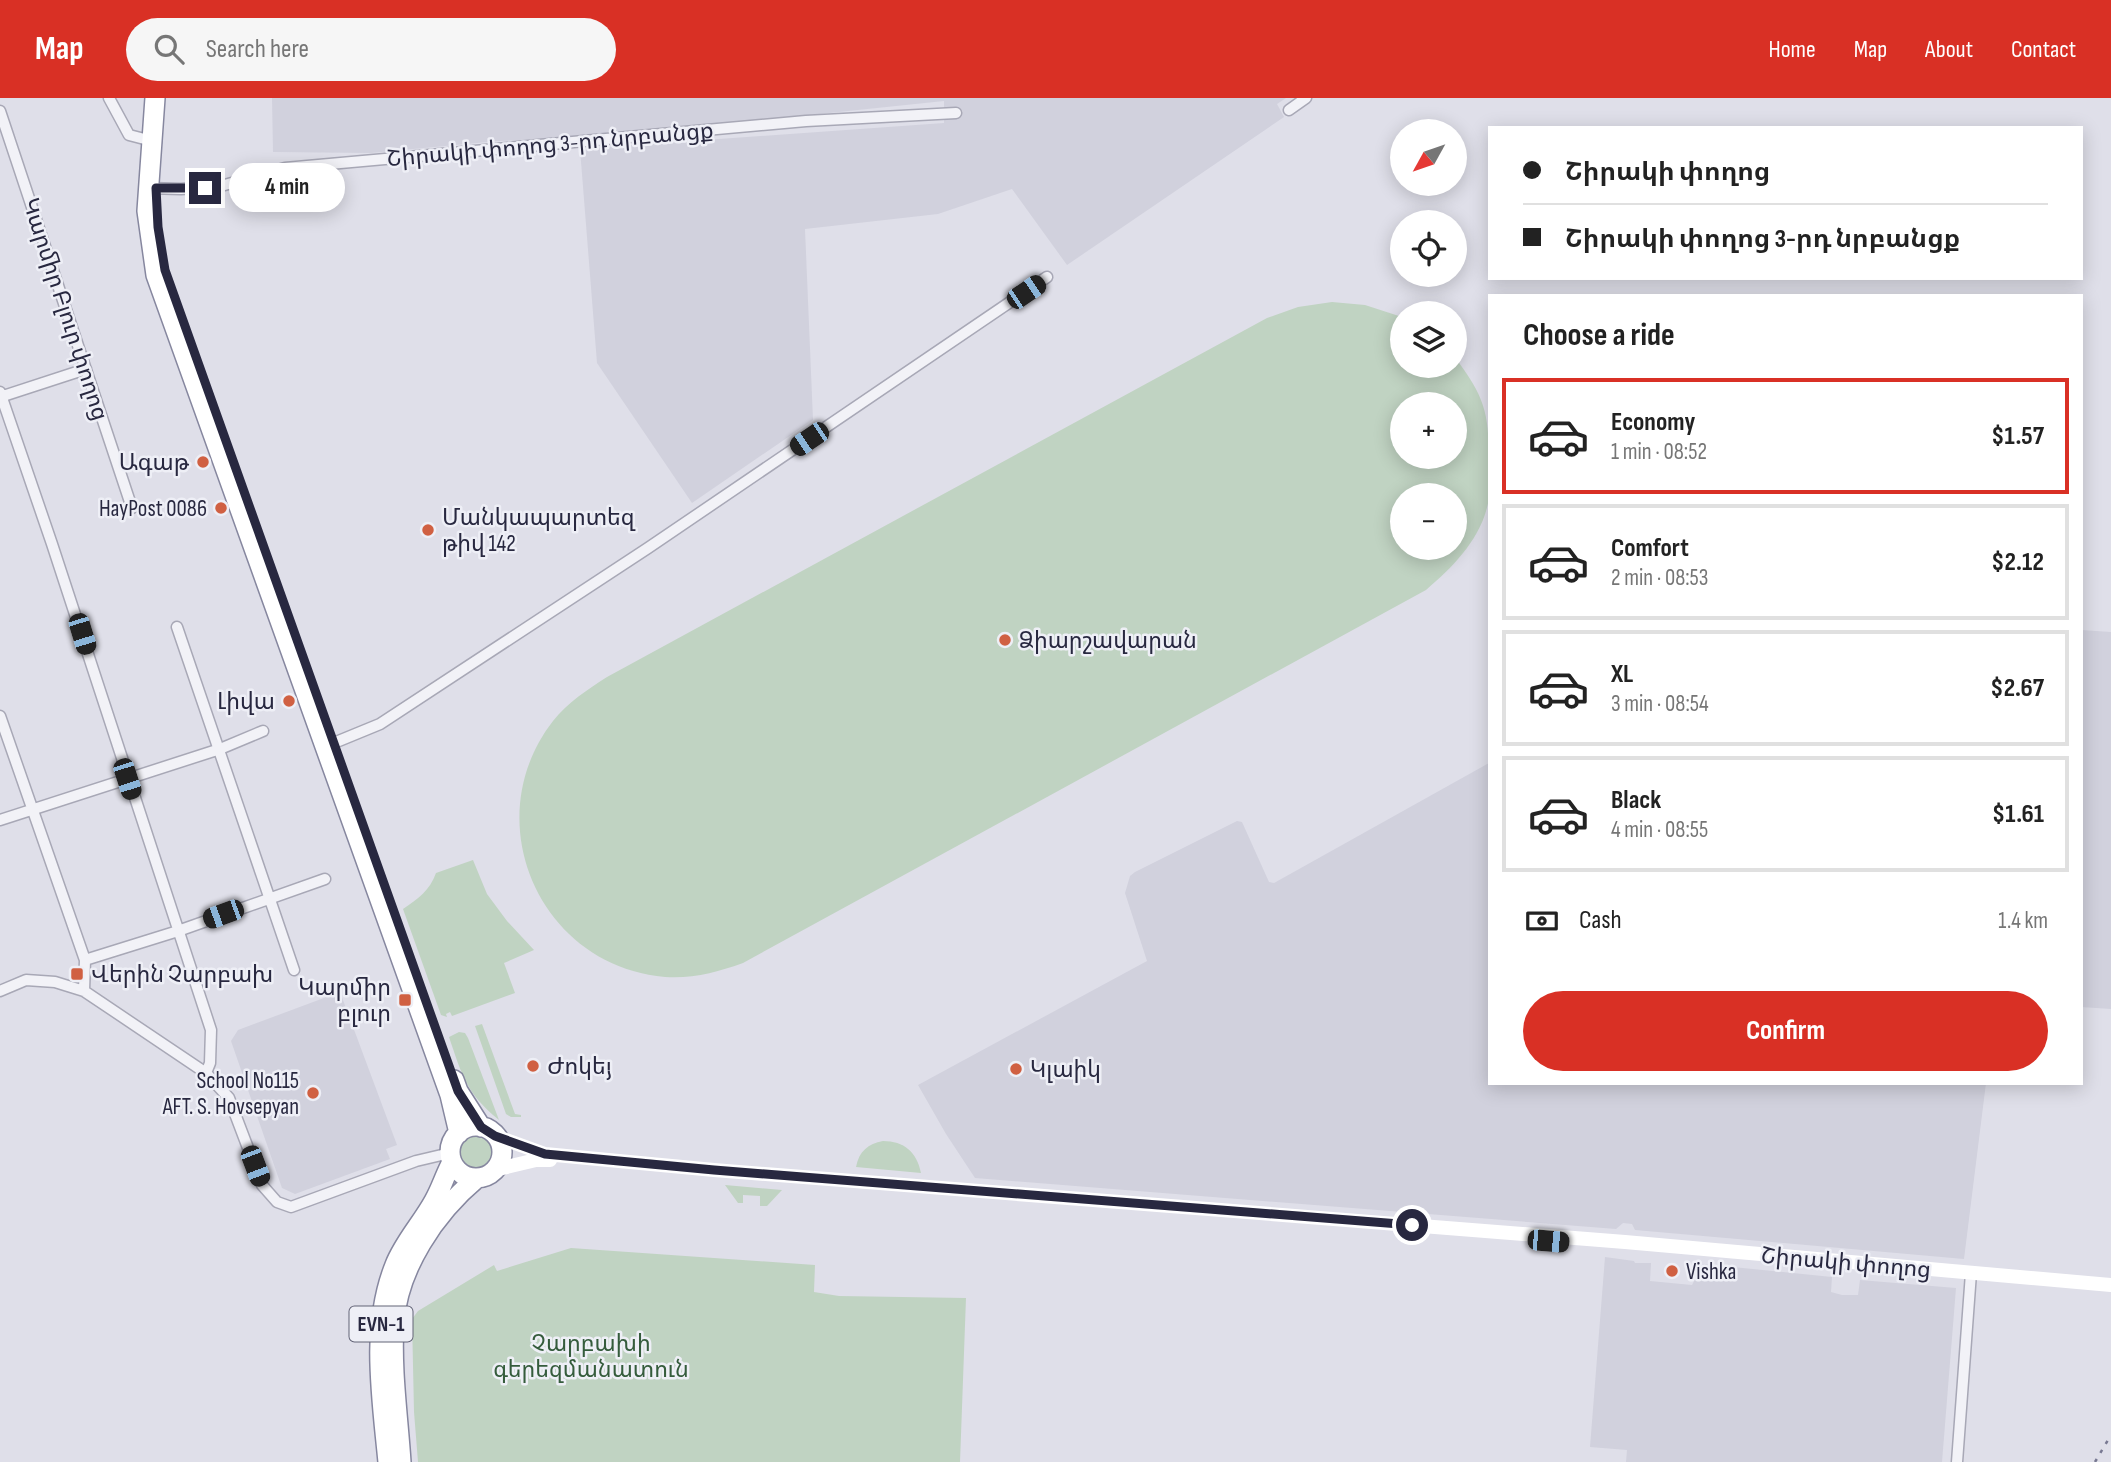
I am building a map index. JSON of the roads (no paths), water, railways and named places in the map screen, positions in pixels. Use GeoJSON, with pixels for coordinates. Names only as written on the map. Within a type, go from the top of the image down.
{"type":"FeatureCollection","features":[{"type":"Feature","properties":{"kind":"highway"},"geometry":{"type":"LineString","coordinates":[[155,98],[152,188],[165,270],[450,1094],[459,1133],[467,1128],[488,1132]]}},
{"type":"Feature","properties":{"kind":"highway"},"geometry":{"type":"LineString","coordinates":[[155,142],[164,98]]}},
{"type":"Feature","properties":{"kind":"highway"},"geometry":{"type":"LineString","coordinates":[[329,745],[458,1091],[501,1151],[501,1158],[485,1174],[462,1174],[451,1158]]}},
{"type":"Feature","properties":{"kind":"highway","name":"EVN-1"},"geometry":{"type":"LineString","coordinates":[[388,1462],[382,1397],[380,1329],[383,1308],[395,1264],[436,1199],[451,1158],[452,1141],[459,1133]]}},
{"type":"Feature","properties":{"kind":"highway","name":"EVN-1"},"geometry":{"type":"LineString","coordinates":[[401,1462],[394,1352],[394,1324],[399,1296],[409,1266],[424,1240],[459,1194],[485,1174]]}},
{"type":"Feature","properties":{"kind":"main road","name":"Շիրակի փողոց"},"geometry":{"type":"LineString","coordinates":[[488,1132],[545,1154],[714,1170],[1625,1242],[1970,1275]]}},
{"type":"Feature","properties":{"kind":"main road","name":"Շիրակի փողոց"},"geometry":{"type":"LineString","coordinates":[[485,1174],[545,1160],[1254,1215],[2111,1287]]}},
{"type":"Feature","properties":{"kind":"street"},"geometry":{"type":"LineString","coordinates":[[109,98],[129,135],[155,142]]}},
{"type":"Feature","properties":{"kind":"street"},"geometry":{"type":"LineString","coordinates":[[1289,110],[1306,98]]}},
{"type":"Feature","properties":{"kind":"street","name":"Կարմիր Բլուր փողոց"},"geometry":{"type":"LineString","coordinates":[[0,111],[132,508]]}},
{"type":"Feature","properties":{"kind":"street","name":"Շիրակի փողոց 3-րդ նրբանցք"},"geometry":{"type":"LineString","coordinates":[[152,188],[221,186],[285,168],[806,121],[956,113]]}},
{"type":"Feature","properties":{"kind":"street"},"geometry":{"type":"LineString","coordinates":[[329,745],[380,724],[659,540],[1047,277]]}},
{"type":"Feature","properties":{"kind":"street"},"geometry":{"type":"LineString","coordinates":[[86,369],[1,395],[57,557],[127,779],[211,1030],[210,1063],[206,1073]]}},
{"type":"Feature","properties":{"kind":"street"},"geometry":{"type":"LineString","coordinates":[[177,627],[294,970]]}},
{"type":"Feature","properties":{"kind":"street"},"geometry":{"type":"LineString","coordinates":[[0,716],[85,960],[84,991]]}},
{"type":"Feature","properties":{"kind":"street"},"geometry":{"type":"LineString","coordinates":[[0,820],[220,749],[263,732]]}},
{"type":"Feature","properties":{"kind":"street"},"geometry":{"type":"LineString","coordinates":[[85,960],[178,931],[325,879]]}},
{"type":"Feature","properties":{"kind":"street"},"geometry":{"type":"LineString","coordinates":[[0,991],[26,980],[55,982],[84,991],[206,1073],[229,1098],[262,1185],[284,1206],[291,1207],[416,1161],[451,1158]]}},
{"type":"Feature","properties":{"kind":"street"},"geometry":{"type":"LineString","coordinates":[[1957,1462],[1970,1275]]}},
{"type":"Feature","properties":{"kind":"railway"},"geometry":{"type":"LineString","coordinates":[[2095,1462],[2111,1435]]}},
{"type":"Feature","properties":{"kind":"place","name":"Ագաթ"},"geometry":{"type":"Point","coordinates":[203,462]}},
{"type":"Feature","properties":{"kind":"place","name":"HayPost 0086"},"geometry":{"type":"Point","coordinates":[221,508]}},
{"type":"Feature","properties":{"kind":"place","name":"Մանկապարտեզ թիվ 142"},"geometry":{"type":"Point","coordinates":[428,530]}},
{"type":"Feature","properties":{"kind":"place","name":"Ձիարշավարան"},"geometry":{"type":"Point","coordinates":[1005,640]}},
{"type":"Feature","properties":{"kind":"place","name":"Լիվա"},"geometry":{"type":"Point","coordinates":[289,701]}},
{"type":"Feature","properties":{"kind":"place","name":"Վերին Չարբախ"},"geometry":{"type":"Point","coordinates":[77,974]}},
{"type":"Feature","properties":{"kind":"place","name":"Կարմիր բլուր"},"geometry":{"type":"Point","coordinates":[405,1000]}},
{"type":"Feature","properties":{"kind":"place","name":"Ժոկեյ"},"geometry":{"type":"Point","coordinates":[533,1066]}},
{"type":"Feature","properties":{"kind":"place","name":"Կլաիկ"},"geometry":{"type":"Point","coordinates":[1016,1069]}},
{"type":"Feature","properties":{"kind":"place","name":"School No115 AFT. S. Hovsepyan"},"geometry":{"type":"Point","coordinates":[313,1093]}},
{"type":"Feature","properties":{"kind":"place","name":"Vishka"},"geometry":{"type":"Point","coordinates":[1672,1271]}},
{"type":"Feature","properties":{"kind":"park label","name":"Չարբախի գերեզմանատուն"},"geometry":{"type":"Point","coordinates":[591,1356]}}]}
